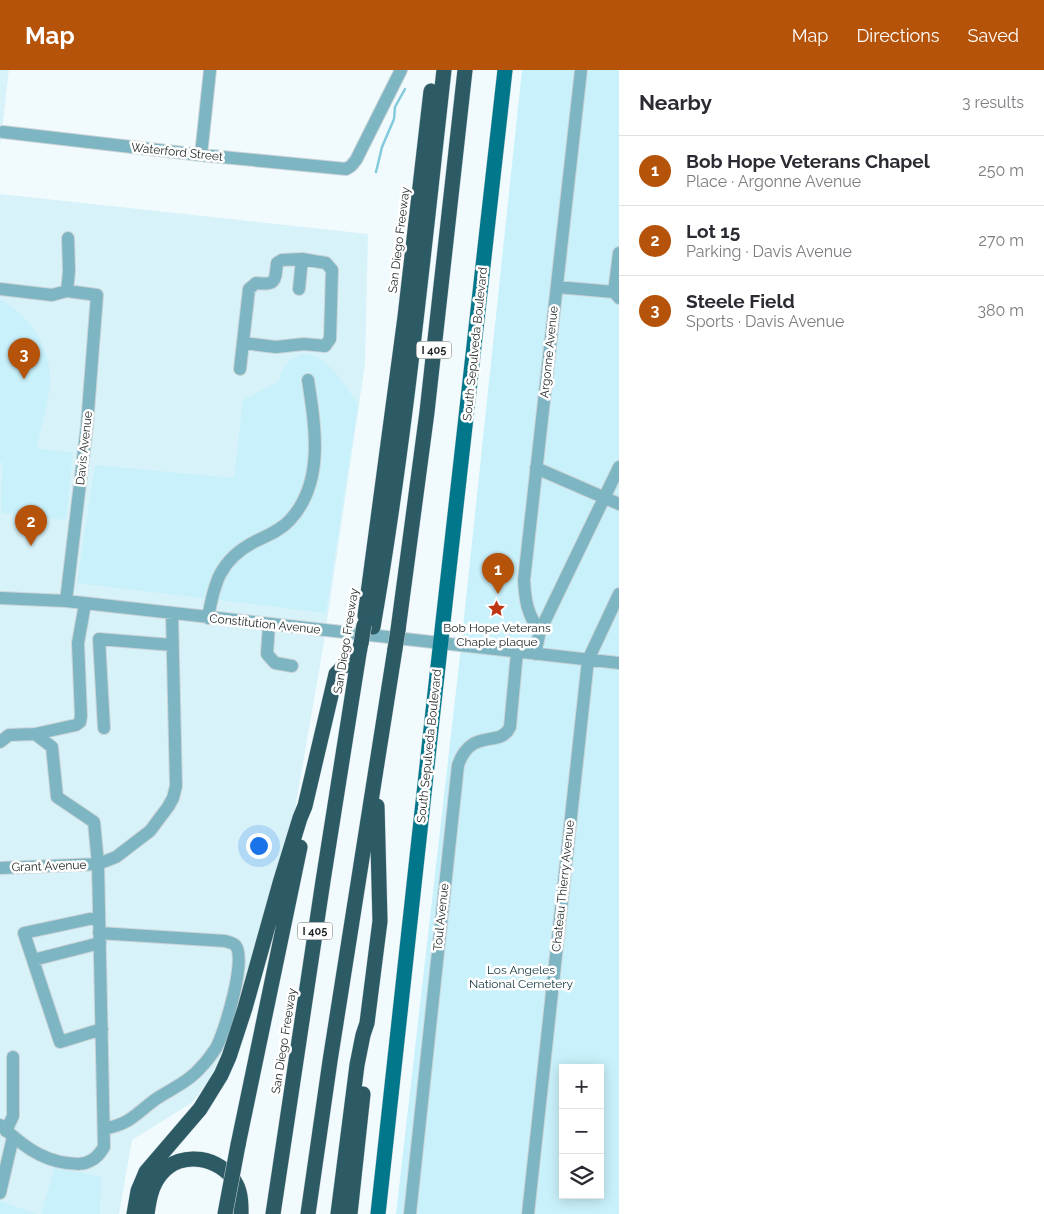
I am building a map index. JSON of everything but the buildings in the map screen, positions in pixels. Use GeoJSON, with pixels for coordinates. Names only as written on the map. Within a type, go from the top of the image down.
{"type":"FeatureCollection","features":[{"type":"Feature","properties":{"kind":"highway","name":"San Diego Freeway"},"geometry":{"type":"LineString","coordinates":[[273,1214],[323,881],[368,626],[434,70]]}},
{"type":"Feature","properties":{"kind":"highway"},"geometry":{"type":"LineString","coordinates":[[368,626],[382,576],[410,363],[444,70]]}},
{"type":"Feature","properties":{"kind":"highway","name":"I 405"},"geometry":{"type":"LineString","coordinates":[[308,1214],[398,630],[427,412],[465,70]]}},
{"type":"Feature","properties":{"kind":"highway"},"geometry":{"type":"LineString","coordinates":[[134,1214],[138,1191],[146,1172],[200,1109],[230,1057],[283,873],[305,806],[336,674],[364,646]]}},
{"type":"Feature","properties":{"kind":"highway"},"geometry":{"type":"LineString","coordinates":[[282,1214],[364,646]]}},
{"type":"Feature","properties":{"kind":"highway"},"geometry":{"type":"LineString","coordinates":[[338,1214],[357,1065],[367,1023],[380,921],[376,766]]}},
{"type":"Feature","properties":{"kind":"highway"},"geometry":{"type":"LineString","coordinates":[[226,1214],[238,1145],[305,819],[305,806]]}},
{"type":"Feature","properties":{"kind":"highway"},"geometry":{"type":"LineString","coordinates":[[350,1214],[369,1038],[367,1023]]}},
{"type":"Feature","properties":{"kind":"highway"},"geometry":{"type":"LineString","coordinates":[[147,1214],[152,1188],[162,1172],[178,1162],[197,1158],[208,1160],[218,1165],[235,1182],[239,1191],[241,1214]]}},
{"type":"Feature","properties":{"kind":"main road","name":"South Sepulveda Boulevard"},"geometry":{"type":"LineString","coordinates":[[378,1214],[505,70]]}},
{"type":"Feature","properties":{"kind":"street"},"geometry":{"type":"LineString","coordinates":[[201,155],[210,70]]}},
{"type":"Feature","properties":{"kind":"street","name":"Waterford Street"},"geometry":{"type":"LineString","coordinates":[[3,132],[341,169],[351,166],[401,70]]}},
{"type":"Feature","properties":{"kind":"street","name":"Argonne Avenue"},"geometry":{"type":"LineString","coordinates":[[540,631],[527,609],[524,580],[581,70]]}},
{"type":"Feature","properties":{"kind":"street"},"geometry":{"type":"LineString","coordinates":[[0,289],[52,295],[67,291],[69,271],[68,238]]}},
{"type":"Feature","properties":{"kind":"street"},"geometry":{"type":"LineString","coordinates":[[557,287],[617,295],[619,252]]}},
{"type":"Feature","properties":{"kind":"street"},"geometry":{"type":"LineString","coordinates":[[299,289],[302,259]]}},
{"type":"Feature","properties":{"kind":"street"},"geometry":{"type":"LineString","coordinates":[[240,369],[249,289],[256,283],[272,283],[275,280],[277,263],[282,260],[302,259],[326,263],[332,270],[330,340],[325,346],[304,344],[276,347],[243,343]]}},
{"type":"Feature","properties":{"kind":"street","name":"Davis Avenue"},"geometry":{"type":"LineString","coordinates":[[66,601],[87,425],[97,295],[67,291]]}},
{"type":"Feature","properties":{"kind":"street"},"geometry":{"type":"LineString","coordinates":[[208,618],[211,597],[221,571],[238,553],[251,543],[276,531],[289,521],[304,498],[315,464],[313,412],[308,380]]}},
{"type":"Feature","properties":{"kind":"street"},"geometry":{"type":"LineString","coordinates":[[535,654],[540,631],[619,467]]}},
{"type":"Feature","properties":{"kind":"street"},"geometry":{"type":"LineString","coordinates":[[536,468],[619,504]]}},
{"type":"Feature","properties":{"kind":"street","name":"Chateau Thierry Avenue"},"geometry":{"type":"LineString","coordinates":[[528,1214],[588,660],[619,594]]}},
{"type":"Feature","properties":{"kind":"street","name":"Constitution Avenue"},"geometry":{"type":"LineString","coordinates":[[0,598],[66,601],[619,663]]}},
{"type":"Feature","properties":{"kind":"street"},"geometry":{"type":"LineString","coordinates":[[0,742],[9,735],[35,734],[76,725],[80,722],[82,716],[78,643],[85,604]]}},
{"type":"Feature","properties":{"kind":"street"},"geometry":{"type":"LineString","coordinates":[[98,864],[116,857],[150,831],[173,798],[176,786],[172,614]]}},
{"type":"Feature","properties":{"kind":"street"},"geometry":{"type":"LineString","coordinates":[[269,624],[267,654],[275,663],[292,666]]}},
{"type":"Feature","properties":{"kind":"street"},"geometry":{"type":"LineString","coordinates":[[104,728],[98,639],[172,645]]}},
{"type":"Feature","properties":{"kind":"street","name":"Toul Avenue"},"geometry":{"type":"LineString","coordinates":[[410,1214],[458,765],[466,749],[473,743],[484,739],[503,737],[510,727],[517,652]]}},
{"type":"Feature","properties":{"kind":"street"},"geometry":{"type":"LineString","coordinates":[[6,1131],[35,1153],[58,1162],[80,1164],[89,1162],[104,1147],[98,864],[94,822],[57,798],[52,747],[35,734]]}},
{"type":"Feature","properties":{"kind":"street","name":"Grant Avenue"},"geometry":{"type":"LineString","coordinates":[[0,868],[98,864]]}},
{"type":"Feature","properties":{"kind":"street"},"geometry":{"type":"LineString","coordinates":[[99,917],[24,933],[60,1042],[102,1029]]}},
{"type":"Feature","properties":{"kind":"street"},"geometry":{"type":"LineString","coordinates":[[33,960],[100,938],[225,941],[235,945],[239,951],[238,975],[227,1019],[216,1048],[201,1068],[175,1088],[156,1099],[133,1119],[119,1126],[104,1129]]}},
{"type":"Feature","properties":{"kind":"street"},"geometry":{"type":"LineString","coordinates":[[0,1193],[6,1131],[13,1116],[13,1057]]}},
{"type":"Feature","properties":{"kind":"shaded area"},"geometry":{"type":"Polygon","coordinates":[[[0,70],[9,70],[0,147],[0,70]]]}},
{"type":"Feature","properties":{"kind":"shaded area"},"geometry":{"type":"Polygon","coordinates":[[[0,194],[368,234],[365,364],[323,648],[295,809],[235,1018],[224,1049],[210,1078],[193,1102],[132,1140],[119,1214],[0,1214],[0,194]]]}},
{"type":"Feature","properties":{"kind":"green space","name":"Los Angeles National Cemetery"},"geometry":{"type":"Polygon","coordinates":[[[522,70],[619,70],[619,1214],[396,1214],[459,665],[522,70]]]}},
{"type":"Feature","properties":{"kind":"green space"},"geometry":{"type":"Polygon","coordinates":[[[0,299],[11,306],[30,324],[43,346],[47,358],[50,371],[50,385],[37,446],[42,449],[73,453],[66,520],[2,513],[3,463],[0,462],[0,299]]]}},
{"type":"Feature","properties":{"kind":"green space"},"geometry":{"type":"Polygon","coordinates":[[[303,354],[312,356],[328,365],[358,404],[326,613],[77,583],[95,465],[234,478],[243,400],[279,381],[286,364],[293,358],[303,354]]]}},
{"type":"Feature","properties":{"kind":"green space"},"geometry":{"type":"Polygon","coordinates":[[[55,1167],[101,1177],[100,1214],[41,1214],[55,1167]]]}},
{"type":"Feature","properties":{"kind":"green space"},"geometry":{"type":"Polygon","coordinates":[[[0,1201],[36,1214],[0,1214],[0,1201]]]}},
{"type":"Feature","properties":{"kind":"waterway"},"geometry":{"type":"LineString","coordinates":[[376,172],[382,147],[394,119],[395,107],[405,89]]}},
{"type":"Feature","properties":{"kind":"place","name":"Steele Field"},"geometry":{"type":"Point","coordinates":[24,379]}},
{"type":"Feature","properties":{"kind":"place","name":"Lot 15"},"geometry":{"type":"Point","coordinates":[31,546]}},
{"type":"Feature","properties":{"kind":"place","name":"Bob Hope Veterans Chapel"},"geometry":{"type":"Point","coordinates":[498,594]}},
{"type":"Feature","properties":{"kind":"place","name":"Bob Hope Veterans Chaple plaque"},"geometry":{"type":"Point","coordinates":[497,609]}}]}
